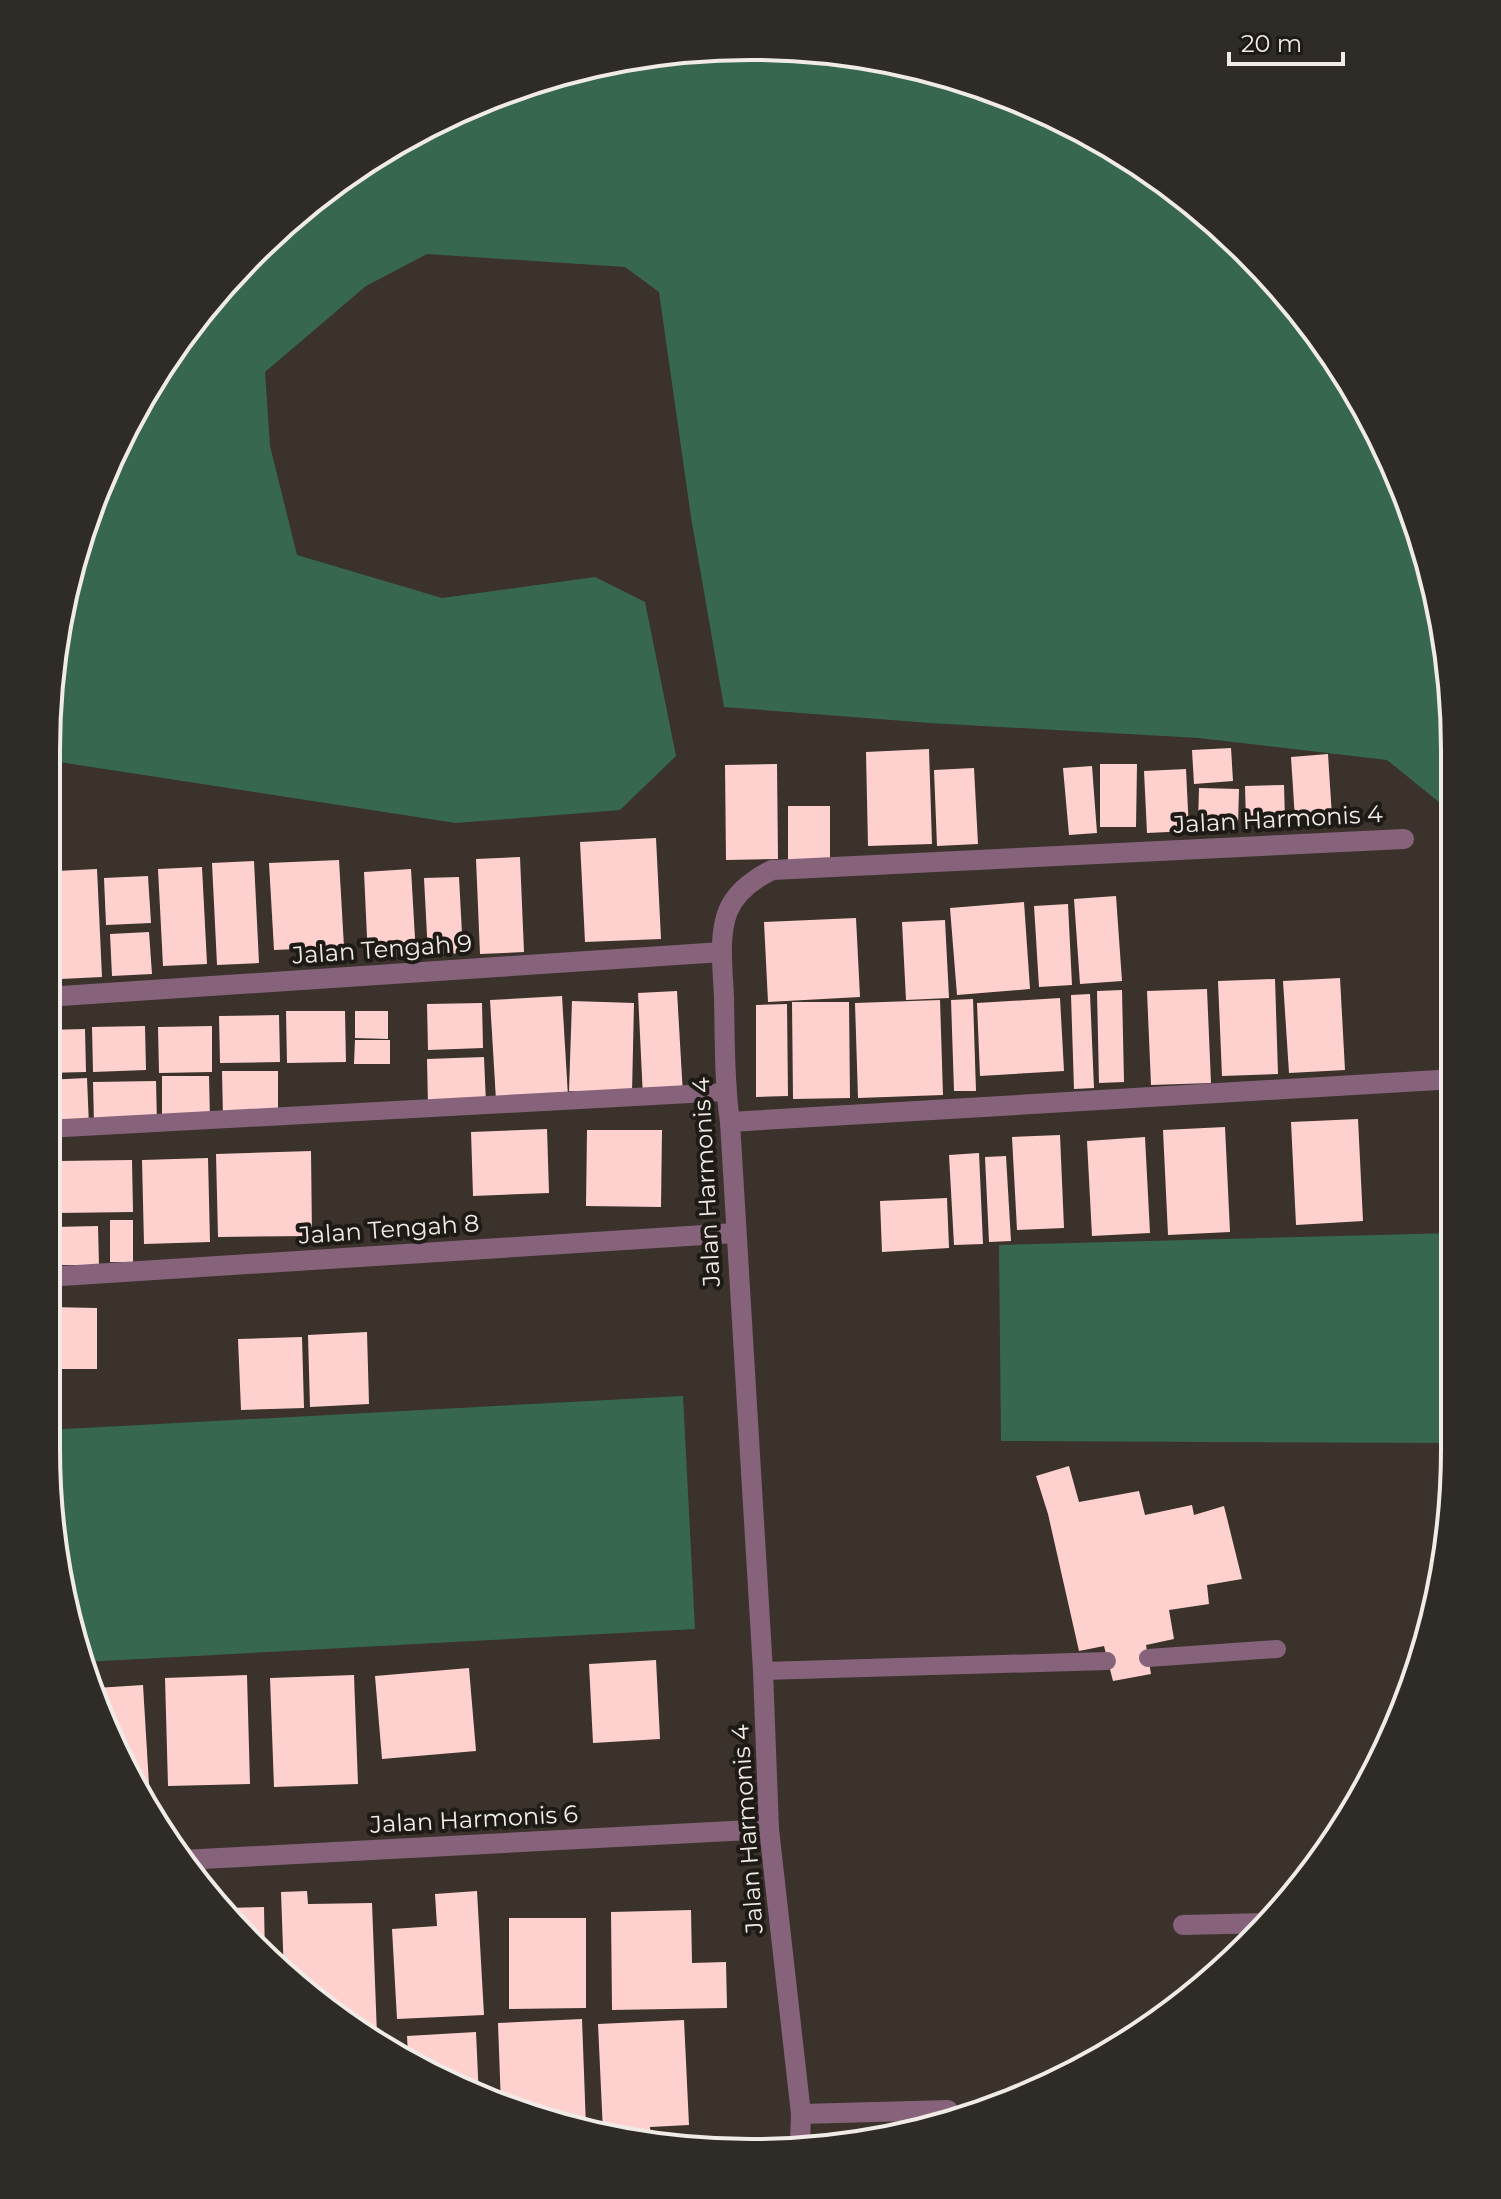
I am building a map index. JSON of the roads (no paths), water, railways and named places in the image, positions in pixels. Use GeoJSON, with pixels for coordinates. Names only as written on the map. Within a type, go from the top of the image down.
{"type":"FeatureCollection","features":[{"type":"Feature","properties":{"kind":"street","name":"Jalan Harmonis 4"},"geometry":{"type":"LineString","coordinates":[[800,2138],[801,2114],[769,1829],[763,1671],[726,1092],[722,952],[727,914],[736,897],[759,876],[772,870],[1404,839]]}},
{"type":"Feature","properties":{"kind":"street","name":"Jalan Tengah 9"},"geometry":{"type":"LineString","coordinates":[[60,996],[722,952]]}},
{"type":"Feature","properties":{"kind":"street"},"geometry":{"type":"LineString","coordinates":[[730,1122],[1441,1080]]}},
{"type":"Feature","properties":{"kind":"street","name":"Jalan Tengah 8"},"geometry":{"type":"LineString","coordinates":[[60,1276],[735,1233]]}},
{"type":"Feature","properties":{"kind":"street","name":"Jalan Harmonis 6"},"geometry":{"type":"LineString","coordinates":[[196,1859],[769,1829]]}},
{"type":"Feature","properties":{"kind":"street"},"geometry":{"type":"LineString","coordinates":[[1183,1925],[1252,1923]]}},
{"type":"Feature","properties":{"kind":"street"},"geometry":{"type":"LineString","coordinates":[[801,2114],[945,2110]]}},
{"type":"Feature","properties":{"kind":"lane"},"geometry":{"type":"LineString","coordinates":[[60,1128],[726,1092]]}},
{"type":"Feature","properties":{"kind":"lane"},"geometry":{"type":"LineString","coordinates":[[1148,1658],[1277,1649]]}},
{"type":"Feature","properties":{"kind":"lane"},"geometry":{"type":"LineString","coordinates":[[763,1671],[1107,1661]]}}]}
